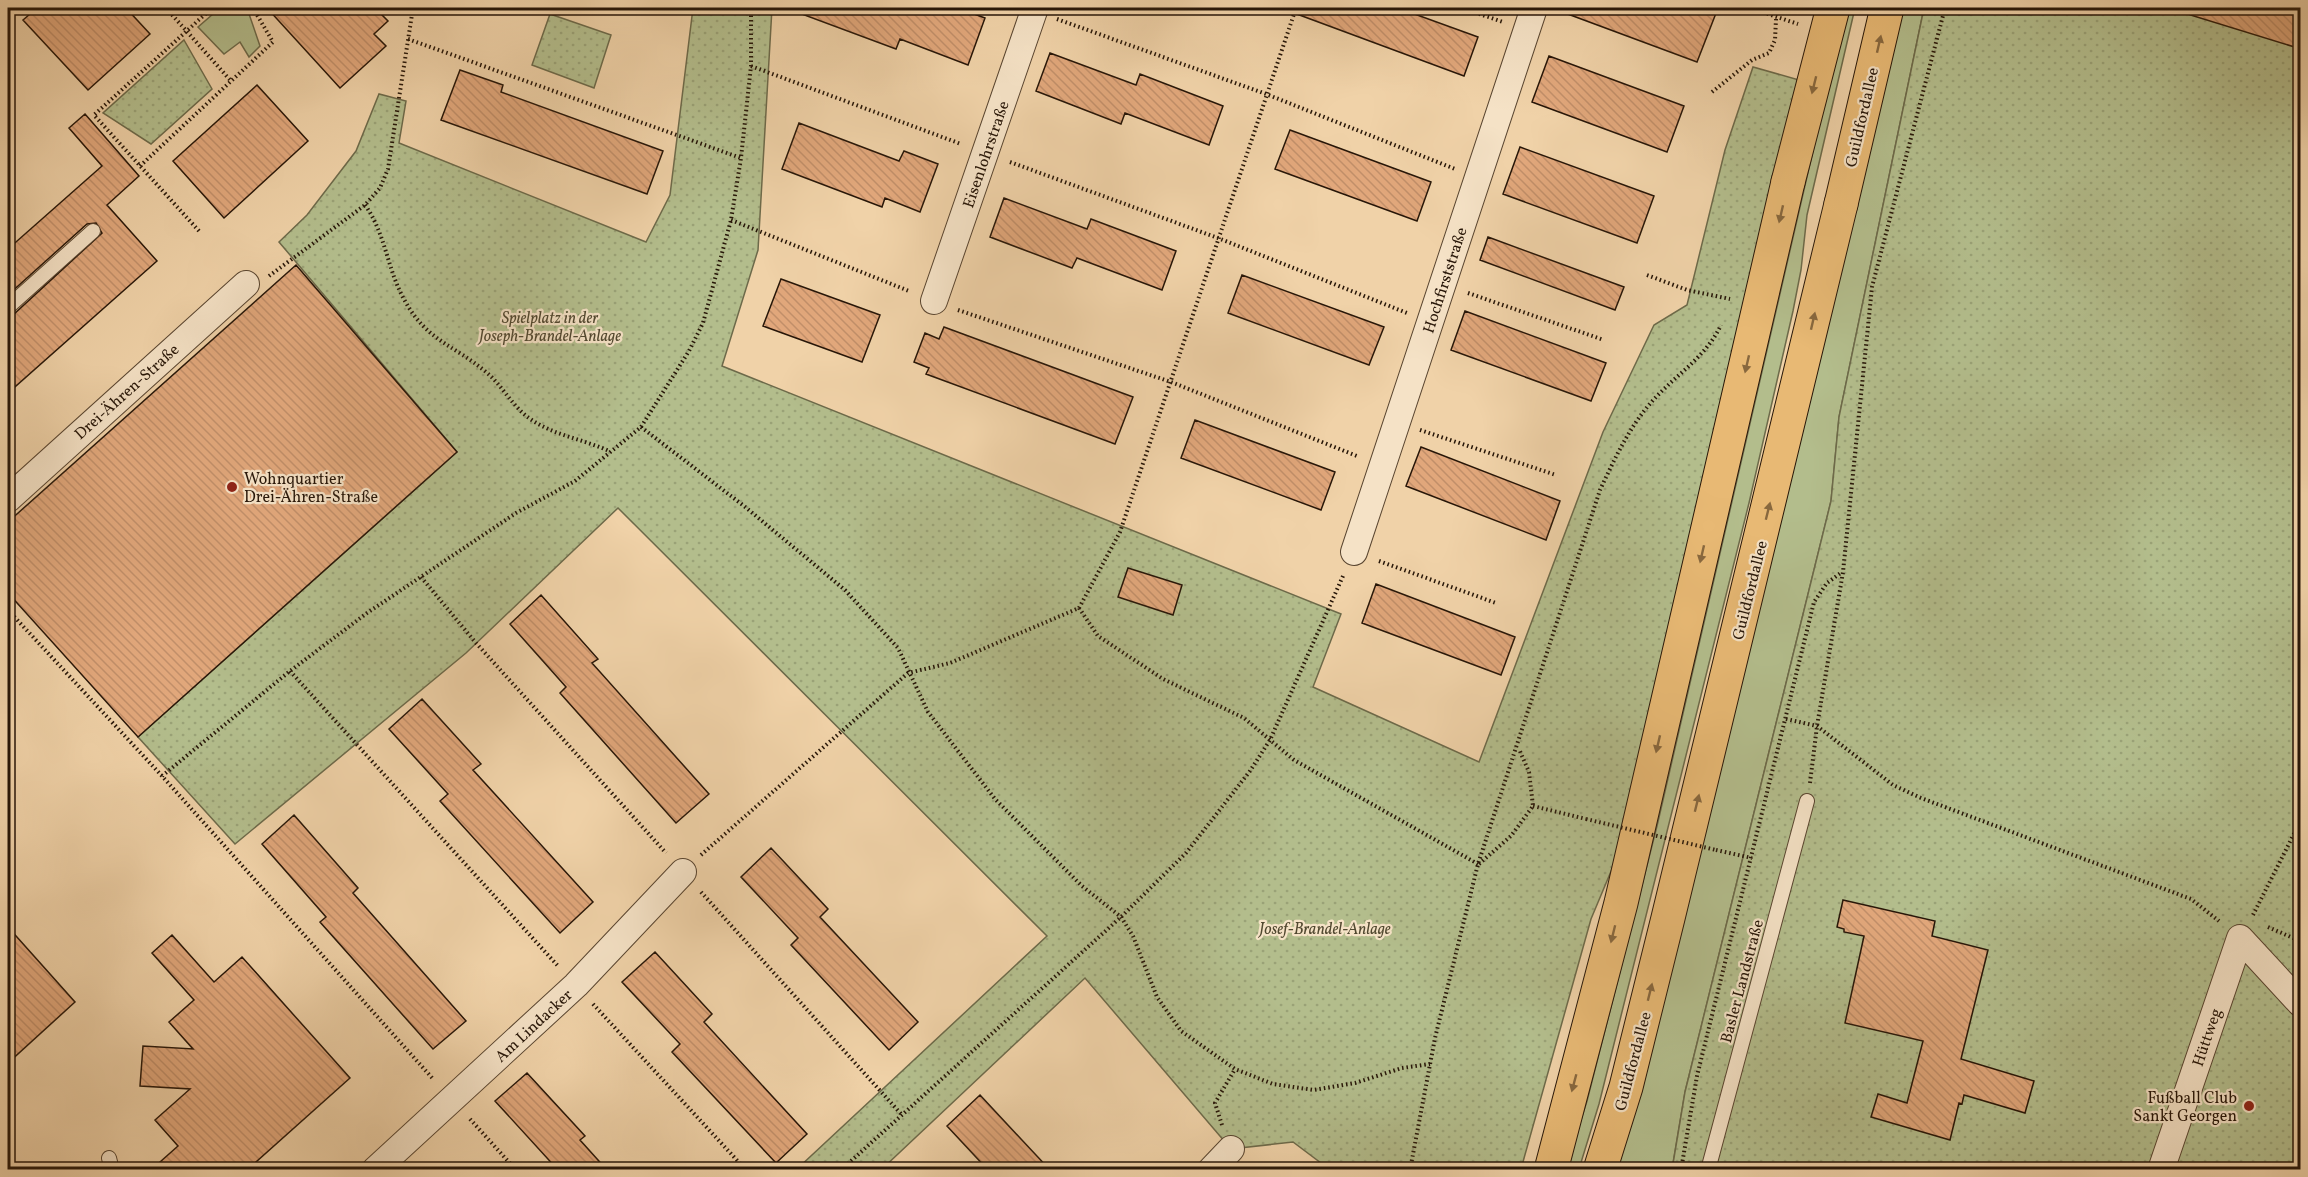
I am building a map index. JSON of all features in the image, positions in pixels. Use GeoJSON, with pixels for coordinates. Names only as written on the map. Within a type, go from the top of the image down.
{"type":"FeatureCollection","features":[{"type":"Feature","properties":{"kind":"main road","name":"Guildfordallee"},"geometry":{"type":"LineString","coordinates":[[1600,1170],[1626,1087],[1657,963],[1887,8]]}},
{"type":"Feature","properties":{"kind":"main road"},"geometry":{"type":"LineString","coordinates":[[1551,1170],[1621,903],[1788,182],[1819,12]]}},
{"type":"Feature","properties":{"kind":"street","name":"Eisenlohrstraße"},"geometry":{"type":"LineString","coordinates":[[934,301],[1034,9]]}},
{"type":"Feature","properties":{"kind":"street","name":"Hochfirststraße"},"geometry":{"type":"LineString","coordinates":[[1354,552],[1530,19]]}},
{"type":"Feature","properties":{"kind":"street","name":"Drei-Ähren-Straße"},"geometry":{"type":"LineString","coordinates":[[8,499],[246,284]]}},
{"type":"Feature","properties":{"kind":"street","name":"Am Lindacker"},"geometry":{"type":"LineString","coordinates":[[375,1170],[576,985],[683,872]]}},
{"type":"Feature","properties":{"kind":"street"},"geometry":{"type":"LineString","coordinates":[[2245,928],[2301,1003]]}},
{"type":"Feature","properties":{"kind":"street","name":"Hüttweg"},"geometry":{"type":"LineString","coordinates":[[2161,1170],[2245,928]]}},
{"type":"Feature","properties":{"kind":"street"},"geometry":{"type":"LineString","coordinates":[[1211,1170],[1231,1149]]}},
{"type":"Feature","properties":{"kind":"lane"},"geometry":{"type":"LineString","coordinates":[[8,307],[93,231]]}},
{"type":"Feature","properties":{"kind":"lane","name":"Basler Landstraße"},"geometry":{"type":"LineString","coordinates":[[1708,1170],[1808,801]]}},
{"type":"Feature","properties":{"kind":"path"},"geometry":{"type":"LineString","coordinates":[[166,8],[231,81]]}},
{"type":"Feature","properties":{"kind":"path"},"geometry":{"type":"LineString","coordinates":[[200,231],[94,115],[212,8]]}},
{"type":"Feature","properties":{"kind":"path"},"geometry":{"type":"LineString","coordinates":[[140,165],[273,42],[254,8]]}},
{"type":"Feature","properties":{"kind":"path"},"geometry":{"type":"LineString","coordinates":[[246,284],[274,274],[365,205],[380,188],[388,169],[413,8]]}},
{"type":"Feature","properties":{"kind":"path"},"geometry":{"type":"LineString","coordinates":[[162,776],[290,671],[367,613],[516,513],[574,481],[641,427],[689,351],[703,323],[731,220],[741,158],[751,66],[751,8]]}},
{"type":"Feature","properties":{"kind":"path"},"geometry":{"type":"LineString","coordinates":[[683,872],[908,673],[950,663],[1079,608],[1120,532],[1296,8]]}},
{"type":"Feature","properties":{"kind":"path"},"geometry":{"type":"LineString","coordinates":[[1462,8],[1530,19]]}},
{"type":"Feature","properties":{"kind":"path"},"geometry":{"type":"LineString","coordinates":[[1750,8],[1776,19],[1802,25],[1819,12]]}},
{"type":"Feature","properties":{"kind":"path"},"geometry":{"type":"LineString","coordinates":[[1808,801],[1817,726],[1843,572],[1872,287],[1946,8]]}},
{"type":"Feature","properties":{"kind":"path"},"geometry":{"type":"LineString","coordinates":[[1034,9],[1266,94],[1478,178]]}},
{"type":"Feature","properties":{"kind":"path"},"geometry":{"type":"LineString","coordinates":[[1712,92],[1752,60],[1769,53],[1775,40],[1776,19]]}},
{"type":"Feature","properties":{"kind":"path"},"geometry":{"type":"LineString","coordinates":[[408,39],[741,158]]}},
{"type":"Feature","properties":{"kind":"path"},"geometry":{"type":"LineString","coordinates":[[751,66],[1218,238],[1430,322]]}},
{"type":"Feature","properties":{"kind":"path"},"geometry":{"type":"LineString","coordinates":[[365,205],[381,230],[387,258],[404,300],[424,329],[486,372],[529,418],[609,451]]}},
{"type":"Feature","properties":{"kind":"path"},"geometry":{"type":"LineString","coordinates":[[731,220],[934,301],[1171,382],[1383,466]]}},
{"type":"Feature","properties":{"kind":"path"},"geometry":{"type":"LineString","coordinates":[[1647,275],[1687,290],[1733,300]]}},
{"type":"Feature","properties":{"kind":"path"},"geometry":{"type":"LineString","coordinates":[[1442,284],[1604,340]]}},
{"type":"Feature","properties":{"kind":"path"},"geometry":{"type":"LineString","coordinates":[[1729,309],[1736,289]]}},
{"type":"Feature","properties":{"kind":"path"},"geometry":{"type":"LineString","coordinates":[[1410,1170],[1451,966],[1479,864],[1519,747],[1522,727],[1596,501],[1623,440],[1656,397],[1712,345],[1725,318]]}},
{"type":"Feature","properties":{"kind":"path"},"geometry":{"type":"LineString","coordinates":[[1397,423],[1556,475]]}},
{"type":"Feature","properties":{"kind":"path"},"geometry":{"type":"LineString","coordinates":[[641,427],[744,506],[844,590],[898,648],[928,712],[995,799],[1082,886],[1121,917],[1133,936],[1157,997],[1181,1031],[1235,1069],[1273,1084],[1314,1090],[1354,1083],[1402,1068],[1430,1064]]}},
{"type":"Feature","properties":{"kind":"path"},"geometry":{"type":"LineString","coordinates":[[841,1170],[1121,917],[1186,853],[1250,771],[1270,740],[1354,552],[1497,603]]}},
{"type":"Feature","properties":{"kind":"path"},"geometry":{"type":"LineString","coordinates":[[1681,1170],[1697,1076],[1814,602],[1827,583],[1843,572]]}},
{"type":"Feature","properties":{"kind":"path"},"geometry":{"type":"LineString","coordinates":[[421,577],[476,643],[903,1115]]}},
{"type":"Feature","properties":{"kind":"path"},"geometry":{"type":"LineString","coordinates":[[1079,608],[1098,636],[1163,679],[1244,718],[1294,760],[1479,864]]}},
{"type":"Feature","properties":{"kind":"path"},"geometry":{"type":"LineString","coordinates":[[8,610],[162,776],[516,1170]]}},
{"type":"Feature","properties":{"kind":"path"},"geometry":{"type":"LineString","coordinates":[[290,671],[746,1170]]}},
{"type":"Feature","properties":{"kind":"path"},"geometry":{"type":"LineString","coordinates":[[1786,719],[1817,726],[1893,785],[2191,899],[2245,928],[2301,941]]}},
{"type":"Feature","properties":{"kind":"path"},"geometry":{"type":"LineString","coordinates":[[1479,864],[1511,836],[1533,806],[1529,772],[1519,747]]}},
{"type":"Feature","properties":{"kind":"path"},"geometry":{"type":"LineString","coordinates":[[1533,806],[1752,858]]}},
{"type":"Feature","properties":{"kind":"path"},"geometry":{"type":"LineString","coordinates":[[2245,928],[2301,822]]}},
{"type":"Feature","properties":{"kind":"path"},"geometry":{"type":"LineString","coordinates":[[1231,1149],[1215,1103],[1235,1069]]}},
{"type":"Feature","properties":{"kind":"green space"},"geometry":{"type":"Polygon","coordinates":[[[220,8],[247,8],[260,46],[249,57],[240,42],[224,54],[198,27],[220,8]]]}},
{"type":"Feature","properties":{"kind":"green space","name":"Josef-Brandel-Anlage"},"geometry":{"type":"Polygon","coordinates":[[[693,8],[772,8],[758,250],[722,366],[1341,614],[1313,687],[1479,762],[1603,432],[1654,325],[1687,305],[1725,150],[1753,67],[1799,80],[1617,857],[1591,919],[1521,1169],[1329,1169],[1293,1142],[1231,1149],[1085,978],[882,1169],[797,1169],[1047,936],[618,508],[466,653],[235,844],[138,737],[457,452],[279,242],[307,215],[356,151],[379,94],[406,101],[399,143],[646,242],[670,195],[693,8]]]}},
{"type":"Feature","properties":{"kind":"green space"},"geometry":{"type":"Polygon","coordinates":[[[1846,8],[1855,8],[1807,215],[1801,270],[1793,311],[1749,503],[1599,1104],[1579,1169],[1565,1170],[1587,1101],[1657,826],[1846,8]]]}},
{"type":"Feature","properties":{"kind":"green space"},"geometry":{"type":"Polygon","coordinates":[[[1902,8],[1924,8],[1839,417],[1831,501],[1685,1092],[1672,1169],[1613,1170],[1902,8]]]}},
{"type":"Feature","properties":{"kind":"green space"},"geometry":{"type":"Polygon","coordinates":[[[1924,8],[2300,8],[2300,1169],[1672,1170],[1685,1092],[1831,501],[1839,417],[1924,8]]]}},
{"type":"Feature","properties":{"kind":"green space"},"geometry":{"type":"Polygon","coordinates":[[[550,14],[611,35],[594,88],[532,65],[550,14]]]}},
{"type":"Feature","properties":{"kind":"green space"},"geometry":{"type":"Polygon","coordinates":[[[184,40],[212,89],[151,144],[103,113],[184,40]]]}},
{"type":"Feature","properties":{"kind":"building"},"geometry":{"type":"Polygon","coordinates":[[[37,8],[126,8],[150,34],[88,90],[23,20],[37,8]]]}},
{"type":"Feature","properties":{"kind":"building"},"geometry":{"type":"Polygon","coordinates":[[[267,8],[375,8],[388,21],[374,34],[386,46],[340,88],[267,8]]]}},
{"type":"Feature","properties":{"kind":"building"},"geometry":{"type":"Polygon","coordinates":[[[791,8],[958,8],[985,18],[968,65],[900,39],[896,49],[791,10],[791,8]]]}},
{"type":"Feature","properties":{"kind":"building"},"geometry":{"type":"Polygon","coordinates":[[[1287,8],[1398,8],[1478,37],[1464,76],[1286,10],[1287,8]]]}},
{"type":"Feature","properties":{"kind":"building"},"geometry":{"type":"Polygon","coordinates":[[[1558,8],[1718,8],[1697,62],[1557,10],[1558,8]]]}},
{"type":"Feature","properties":{"kind":"building"},"geometry":{"type":"Polygon","coordinates":[[[2185,8],[2301,8],[2301,49],[2184,13],[2185,8]]]}},
{"type":"Feature","properties":{"kind":"building"},"geometry":{"type":"Polygon","coordinates":[[[1050,53],[1136,85],[1140,74],[1223,106],[1209,145],[1125,113],[1121,124],[1036,91],[1050,53]]]}},
{"type":"Feature","properties":{"kind":"building"},"geometry":{"type":"Polygon","coordinates":[[[1549,56],[1684,106],[1667,152],[1532,102],[1549,56]]]}},
{"type":"Feature","properties":{"kind":"building"},"geometry":{"type":"Polygon","coordinates":[[[460,70],[503,85],[501,92],[663,151],[647,194],[441,120],[460,70]]]}},
{"type":"Feature","properties":{"kind":"building"},"geometry":{"type":"Polygon","coordinates":[[[257,85],[308,141],[224,218],[173,161],[257,85]]]}},
{"type":"Feature","properties":{"kind":"building"},"geometry":{"type":"Polygon","coordinates":[[[85,114],[139,176],[107,205],[157,261],[8,393],[8,316],[14,314],[102,233],[96,223],[87,224],[8,295],[8,249],[102,166],[69,128],[85,114]]]}},
{"type":"Feature","properties":{"kind":"building"},"geometry":{"type":"Polygon","coordinates":[[[799,123],[899,161],[904,151],[938,164],[920,212],[885,198],[882,207],[782,169],[799,123]]]}},
{"type":"Feature","properties":{"kind":"building"},"geometry":{"type":"Polygon","coordinates":[[[1290,130],[1431,182],[1417,221],[1275,169],[1290,130]]]}},
{"type":"Feature","properties":{"kind":"building"},"geometry":{"type":"Polygon","coordinates":[[[1520,147],[1654,196],[1637,243],[1503,194],[1520,147]]]}},
{"type":"Feature","properties":{"kind":"building"},"geometry":{"type":"Polygon","coordinates":[[[1004,198],[1087,229],[1091,219],[1176,251],[1162,290],[1077,258],[1072,268],[990,237],[1004,198]]]}},
{"type":"Feature","properties":{"kind":"building"},"geometry":{"type":"Polygon","coordinates":[[[1488,237],[1624,287],[1615,310],[1480,260],[1488,237]]]}},
{"type":"Feature","properties":{"kind":"building","name":"Wohnquartier Drei-Ähren-Straße"},"geometry":{"type":"Polygon","coordinates":[[[296,265],[457,452],[138,737],[8,593],[8,522],[296,265]]]}},
{"type":"Feature","properties":{"kind":"building"},"geometry":{"type":"Polygon","coordinates":[[[1242,275],[1384,327],[1369,365],[1228,313],[1242,275]]]}},
{"type":"Feature","properties":{"kind":"building"},"geometry":{"type":"Polygon","coordinates":[[[781,279],[880,315],[862,362],[763,326],[781,279]]]}},
{"type":"Feature","properties":{"kind":"building"},"geometry":{"type":"Polygon","coordinates":[[[1465,311],[1606,363],[1591,401],[1451,350],[1465,311]]]}},
{"type":"Feature","properties":{"kind":"building"},"geometry":{"type":"Polygon","coordinates":[[[944,327],[1133,397],[1115,444],[926,374],[929,368],[914,362],[925,333],[939,339],[944,327]]]}},
{"type":"Feature","properties":{"kind":"building"},"geometry":{"type":"Polygon","coordinates":[[[1195,420],[1335,472],[1321,510],[1181,458],[1195,420]]]}},
{"type":"Feature","properties":{"kind":"building"},"geometry":{"type":"Polygon","coordinates":[[[1421,447],[1560,501],[1546,540],[1406,486],[1421,447]]]}},
{"type":"Feature","properties":{"kind":"building"},"geometry":{"type":"Polygon","coordinates":[[[1128,568],[1182,585],[1173,615],[1118,597],[1128,568]]]}},
{"type":"Feature","properties":{"kind":"building"},"geometry":{"type":"Polygon","coordinates":[[[1376,584],[1515,637],[1501,675],[1362,623],[1376,584]]]}},
{"type":"Feature","properties":{"kind":"building"},"geometry":{"type":"Polygon","coordinates":[[[541,595],[598,659],[592,663],[709,794],[676,823],[560,693],[566,687],[510,624],[541,595]]]}},
{"type":"Feature","properties":{"kind":"building"},"geometry":{"type":"Polygon","coordinates":[[[422,699],[481,764],[473,770],[593,902],[560,933],[440,801],[448,794],[389,729],[422,699]]]}},
{"type":"Feature","properties":{"kind":"building"},"geometry":{"type":"Polygon","coordinates":[[[294,815],[358,888],[353,893],[466,1021],[433,1049],[320,922],[326,917],[262,844],[294,815]]]}},
{"type":"Feature","properties":{"kind":"building"},"geometry":{"type":"Polygon","coordinates":[[[771,848],[828,909],[820,917],[918,1022],[889,1050],[791,945],[798,938],[741,877],[771,848]]]}},
{"type":"Feature","properties":{"kind":"building"},"geometry":{"type":"Polygon","coordinates":[[[1843,900],[1935,921],[1932,936],[1988,950],[1961,1059],[2034,1081],[2025,1113],[1964,1095],[1962,1104],[1959,1103],[1950,1140],[1871,1117],[1878,1094],[1907,1103],[1923,1041],[1845,1023],[1864,936],[1844,932],[1844,929],[1837,927],[1843,900]]]}},
{"type":"Feature","properties":{"kind":"building"},"geometry":{"type":"Polygon","coordinates":[[[8,927],[75,1002],[8,1063],[8,927]]]}},
{"type":"Feature","properties":{"kind":"building"},"geometry":{"type":"Polygon","coordinates":[[[172,935],[214,982],[242,957],[350,1078],[247,1170],[151,1170],[178,1146],[155,1120],[190,1089],[140,1086],[143,1046],[193,1049],[169,1022],[194,1000],[152,953],[172,935]]]}},
{"type":"Feature","properties":{"kind":"building"},"geometry":{"type":"Polygon","coordinates":[[[655,952],[712,1014],[704,1022],[807,1134],[776,1163],[672,1052],[680,1044],[622,982],[655,952]]]}},
{"type":"Feature","properties":{"kind":"building"},"geometry":{"type":"Polygon","coordinates":[[[527,1073],[585,1136],[580,1140],[607,1170],[558,1170],[495,1101],[527,1073]]]}},
{"type":"Feature","properties":{"kind":"building"},"geometry":{"type":"Polygon","coordinates":[[[980,1095],[1050,1170],[988,1170],[947,1126],[980,1095]]]}},
{"type":"Feature","properties":{"kind":"place","name":"Wohnquartier Drei-Ähren-Straße"},"geometry":{"type":"Point","coordinates":[232,487]}},
{"type":"Feature","properties":{"kind":"place","name":"Fußball Club Sankt Georgen"},"geometry":{"type":"Point","coordinates":[2249,1106]}},
{"type":"Feature","properties":{"kind":"park label","name":"Spielplatz in der Joseph-Brandel-Anlage"},"geometry":{"type":"Point","coordinates":[550,326]}}]}
